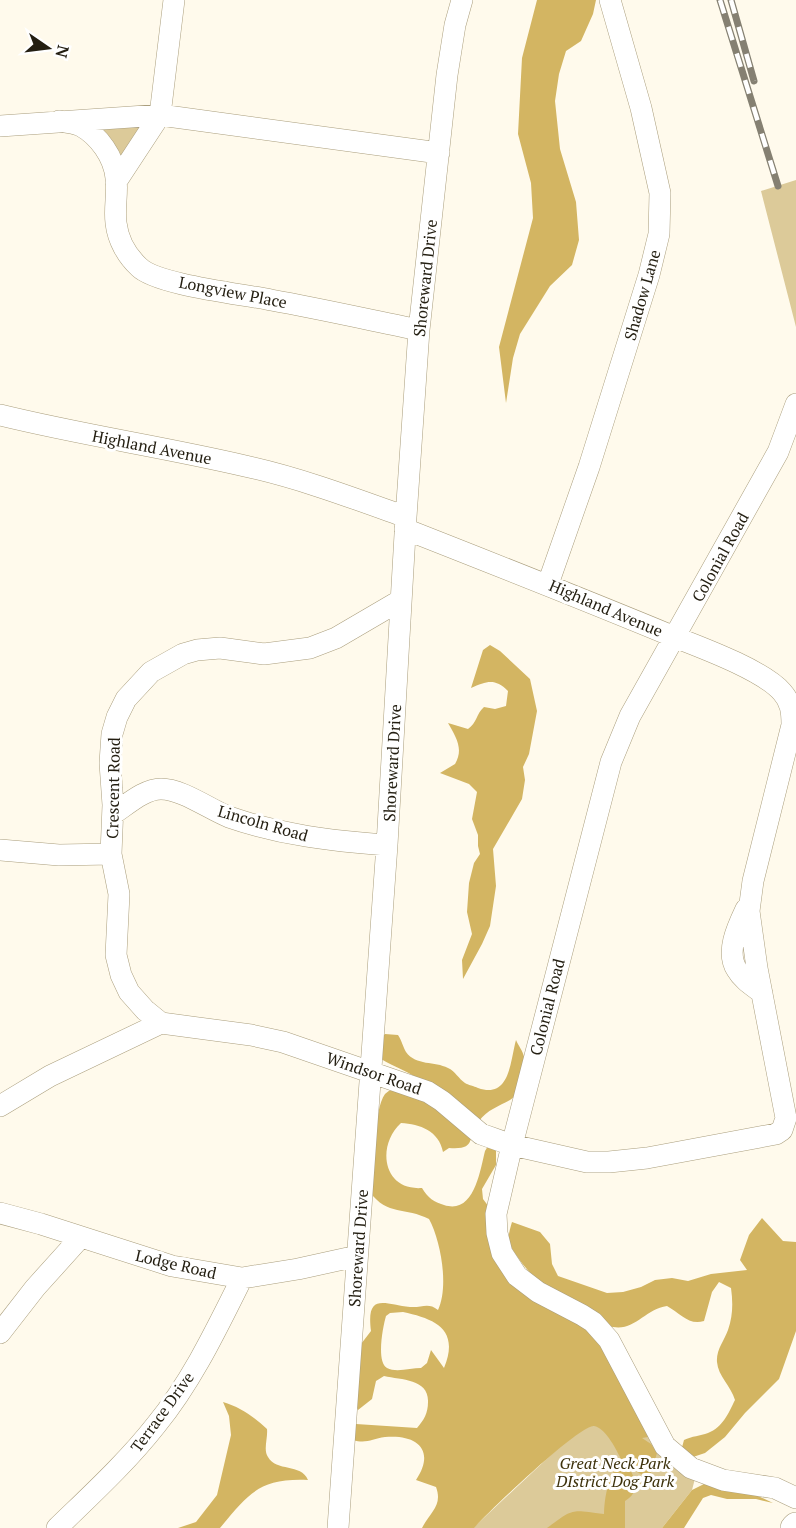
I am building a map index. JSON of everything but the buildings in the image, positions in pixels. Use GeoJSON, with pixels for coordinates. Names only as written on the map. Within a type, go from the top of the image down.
{"type":"FeatureCollection","features":[{"type":"Feature","properties":{"kind":"street"},"geometry":{"type":"LineString","coordinates":[[116,182],[160,115],[174,0]]}},
{"type":"Feature","properties":{"kind":"street","name":"Shoreward Drive"},"geometry":{"type":"LineString","coordinates":[[338,1528],[387,845],[405,523],[419,330],[447,75],[455,25],[462,0]]}},
{"type":"Feature","properties":{"kind":"street","name":"Shadow Lane"},"geometry":{"type":"LineString","coordinates":[[548,584],[607,411],[649,275],[660,225],[660,193],[641,108],[610,0]]}},
{"type":"Feature","properties":{"kind":"street"},"geometry":{"type":"LineString","coordinates":[[0,126],[160,115],[439,153]]}},
{"type":"Feature","properties":{"kind":"street","name":"Longview Place"},"geometry":{"type":"LineString","coordinates":[[59,121],[81,126],[97,139],[111,160],[116,182],[116,222],[120,239],[132,260],[151,275],[195,286],[419,330]]}},
{"type":"Feature","properties":{"kind":"street","name":"Colonial Road"},"geometry":{"type":"LineString","coordinates":[[796,404],[778,452],[630,716],[611,762],[496,1214],[497,1233],[502,1253],[518,1276],[538,1292],[582,1315],[602,1331],[665,1446],[691,1468],[723,1480],[768,1486],[796,1498]]}},
{"type":"Feature","properties":{"kind":"street","name":"Highland Avenue"},"geometry":{"type":"LineString","coordinates":[[0,415],[123,442],[167,448],[248,466],[320,486],[758,674],[781,691],[792,709],[792,725],[750,900],[749,924],[786,1118],[784,1128]]}},
{"type":"Feature","properties":{"kind":"street","name":"Crescent Road"},"geometry":{"type":"LineString","coordinates":[[161,1023],[129,992],[118,966],[116,947],[119,894],[111,854],[113,814],[110,764],[112,734],[126,699],[151,672],[183,654],[220,648],[264,654],[320,645],[346,633],[401,600]]}},
{"type":"Feature","properties":{"kind":"street","name":"Lincoln Road"},"geometry":{"type":"LineString","coordinates":[[113,814],[148,792],[162,789],[180,794],[227,816],[264,827],[317,839],[387,845]]}},
{"type":"Feature","properties":{"kind":"street"},"geometry":{"type":"LineString","coordinates":[[0,850],[59,855],[111,854]]}},
{"type":"Feature","properties":{"kind":"street"},"geometry":{"type":"LineString","coordinates":[[0,1106],[50,1076],[161,1023]]}},
{"type":"Feature","properties":{"kind":"street","name":"Windsor Road"},"geometry":{"type":"LineString","coordinates":[[161,1023],[250,1035],[293,1045],[428,1092],[481,1134],[512,1145],[572,1160],[609,1162],[647,1158],[776,1134],[784,1128]]}},
{"type":"Feature","properties":{"kind":"street","name":"Lodge Road"},"geometry":{"type":"LineString","coordinates":[[0,1213],[188,1270],[242,1278],[357,1256]]}},
{"type":"Feature","properties":{"kind":"street"},"geometry":{"type":"LineString","coordinates":[[0,1333],[35,1288],[80,1238]]}},
{"type":"Feature","properties":{"kind":"street","name":"Terrace Drive"},"geometry":{"type":"LineString","coordinates":[[57,1528],[131,1455],[157,1424],[192,1372],[242,1278]]}},
{"type":"Feature","properties":{"kind":"green space"},"geometry":{"type":"Polygon","coordinates":[[[537,0],[596,0],[593,14],[581,41],[566,51],[559,74],[555,101],[560,149],[576,202],[579,240],[572,265],[550,286],[520,334],[513,358],[506,403],[499,347],[533,218],[531,183],[518,134],[522,58],[537,0]]]}},
{"type":"Feature","properties":{"kind":"green space"},"geometry":{"type":"Polygon","coordinates":[[[160,115],[116,182],[81,126],[160,115]]]}},
{"type":"Feature","properties":{"kind":"green space"},"geometry":{"type":"Polygon","coordinates":[[[796,180],[796,327],[761,191],[796,180]]]}},
{"type":"Feature","properties":{"kind":"green space"},"geometry":{"type":"Polygon","coordinates":[[[490,645],[500,651],[530,679],[537,711],[529,754],[523,767],[525,780],[522,799],[493,849],[496,886],[490,926],[463,979],[462,960],[472,934],[467,912],[469,883],[474,863],[480,854],[478,835],[472,819],[477,792],[469,784],[440,773],[455,764],[459,753],[456,738],[448,723],[468,729],[484,707],[495,709],[506,706],[508,691],[499,684],[486,682],[471,688],[483,650],[490,645]]]}},
{"type":"Feature","properties":{"kind":"green space"},"geometry":{"type":"Polygon","coordinates":[[[385,1034],[398,1035],[410,1056],[448,1068],[466,1084],[489,1090],[497,1088],[507,1076],[516,1040],[522,1050],[524,1068],[518,1092],[510,1100],[482,1117],[468,1145],[449,1148],[443,1152],[437,1139],[428,1130],[401,1123],[388,1143],[386,1154],[388,1165],[392,1175],[399,1182],[409,1187],[422,1188],[434,1201],[454,1206],[462,1204],[469,1198],[478,1180],[485,1151],[488,1146],[494,1146],[496,1165],[482,1189],[483,1199],[489,1207],[502,1253],[593,1322],[648,1437],[642,1438],[651,1444],[657,1453],[651,1473],[643,1475],[629,1468],[634,1478],[635,1490],[625,1501],[625,1528],[547,1528],[569,1513],[579,1511],[604,1514],[607,1488],[620,1457],[606,1434],[598,1427],[585,1429],[553,1453],[474,1528],[422,1528],[435,1509],[438,1494],[436,1487],[416,1480],[424,1460],[420,1446],[414,1441],[396,1437],[365,1441],[353,1440],[356,1424],[417,1428],[428,1406],[427,1394],[419,1385],[384,1376],[376,1381],[372,1399],[358,1410],[354,1402],[361,1344],[371,1331],[371,1310],[374,1305],[385,1303],[410,1307],[428,1306],[438,1310],[443,1289],[440,1251],[429,1219],[383,1205],[370,1192],[376,1126],[381,1101],[385,1094],[393,1089],[421,1082],[381,1059],[378,1041],[385,1034]],[[403,1312],[390,1313],[386,1316],[381,1344],[384,1364],[387,1368],[395,1370],[421,1368],[427,1363],[431,1350],[444,1368],[449,1344],[442,1328],[425,1318],[403,1312]]]}},
{"type":"Feature","properties":{"kind":"green space"},"geometry":{"type":"Polygon","coordinates":[[[762,1218],[783,1241],[796,1242],[796,1331],[779,1379],[725,1437],[705,1453],[693,1457],[681,1451],[684,1440],[708,1433],[718,1427],[735,1400],[717,1362],[719,1350],[731,1320],[731,1288],[719,1282],[712,1292],[704,1321],[689,1320],[667,1306],[652,1311],[628,1326],[613,1327],[573,1305],[535,1278],[515,1253],[509,1239],[512,1222],[540,1232],[550,1244],[552,1264],[558,1276],[607,1293],[623,1292],[655,1280],[672,1278],[688,1281],[711,1274],[747,1270],[740,1260],[749,1235],[762,1218]]]}},
{"type":"Feature","properties":{"kind":"green space","name":"Great Neck Park DIstrict Dog Park"},"geometry":{"type":"Polygon","coordinates":[[[631,1380],[665,1446],[697,1471],[692,1490],[662,1528],[473,1528],[631,1380]]]}},
{"type":"Feature","properties":{"kind":"green space"},"geometry":{"type":"Polygon","coordinates":[[[223,1402],[246,1413],[267,1429],[266,1451],[272,1462],[300,1471],[308,1480],[278,1482],[257,1490],[239,1505],[220,1528],[178,1528],[196,1522],[217,1495],[231,1435],[229,1416],[223,1402]]]}},
{"type":"Feature","properties":{"kind":"green space"},"geometry":{"type":"Polygon","coordinates":[[[704,1484],[758,1496],[773,1503],[756,1499],[727,1499],[711,1495],[703,1498],[684,1528],[662,1528],[692,1490],[704,1484]]]}},
{"type":"Feature","properties":{"kind":"railway"},"geometry":{"type":"LineString","coordinates":[[720,0],[778,186]]}},
{"type":"Feature","properties":{"kind":"railway"},"geometry":{"type":"LineString","coordinates":[[731,0],[754,81]]}}]}
